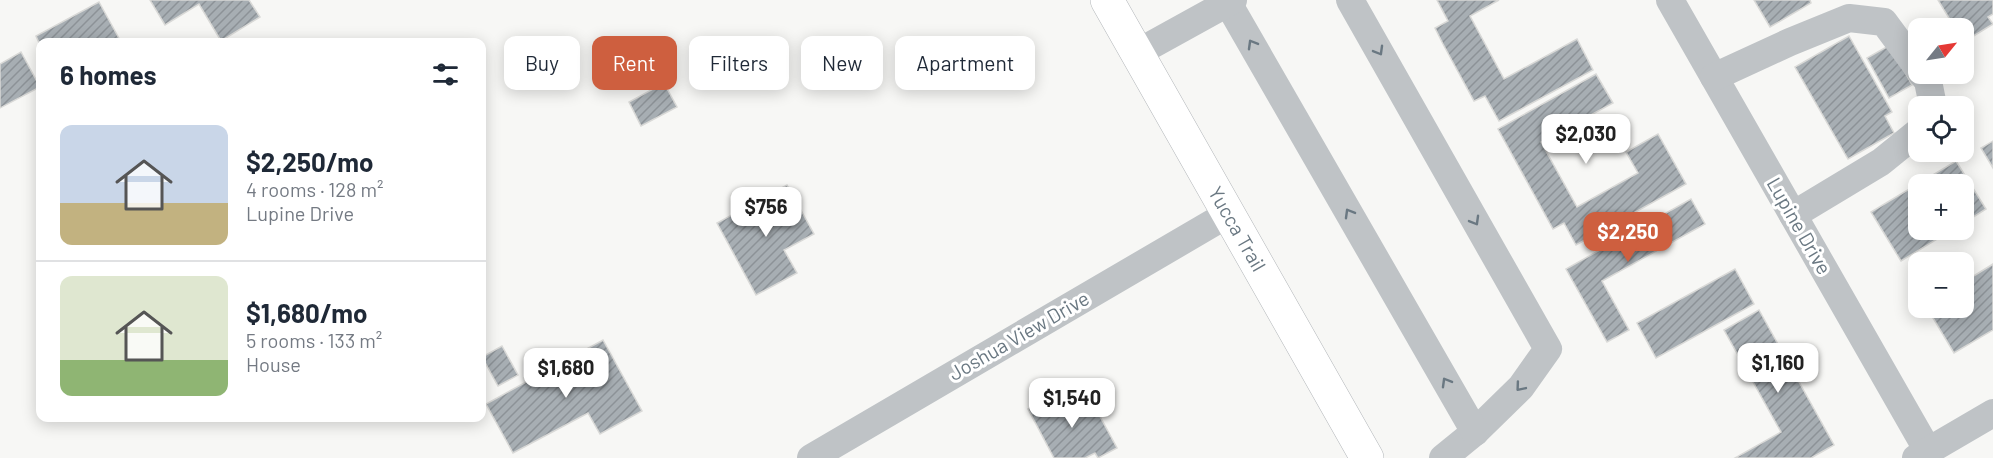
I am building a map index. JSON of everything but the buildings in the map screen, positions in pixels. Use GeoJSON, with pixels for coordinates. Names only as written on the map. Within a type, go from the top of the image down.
{"type":"FeatureCollection","features":[{"type":"Feature","properties":{"kind":"main road","name":"Yucca Trail"},"geometry":{"type":"LineString","coordinates":[[1107,0],[1367,458]]}},
{"type":"Feature","properties":{"kind":"street"},"geometry":{"type":"LineString","coordinates":[[1350,0],[1548,349],[1521,387],[1475,432],[1443,458]]}},
{"type":"Feature","properties":{"kind":"street","name":"Lupine Drive"},"geometry":{"type":"LineString","coordinates":[[1670,0],[1793,215],[1922,455]]}},
{"type":"Feature","properties":{"kind":"street"},"geometry":{"type":"LineString","coordinates":[[1137,53],[1231,1],[1475,432]]}},
{"type":"Feature","properties":{"kind":"street"},"geometry":{"type":"LineString","coordinates":[[1714,77],[1849,18],[1884,22],[1908,54]]}},
{"type":"Feature","properties":{"kind":"street"},"geometry":{"type":"LineString","coordinates":[[1793,215],[1881,162],[1908,140]]}},
{"type":"Feature","properties":{"kind":"street","name":"Joshua View Drive"},"geometry":{"type":"LineString","coordinates":[[811,458],[1228,214]]}},
{"type":"Feature","properties":{"kind":"street"},"geometry":{"type":"LineString","coordinates":[[1922,455],[1993,413]]}}]}
